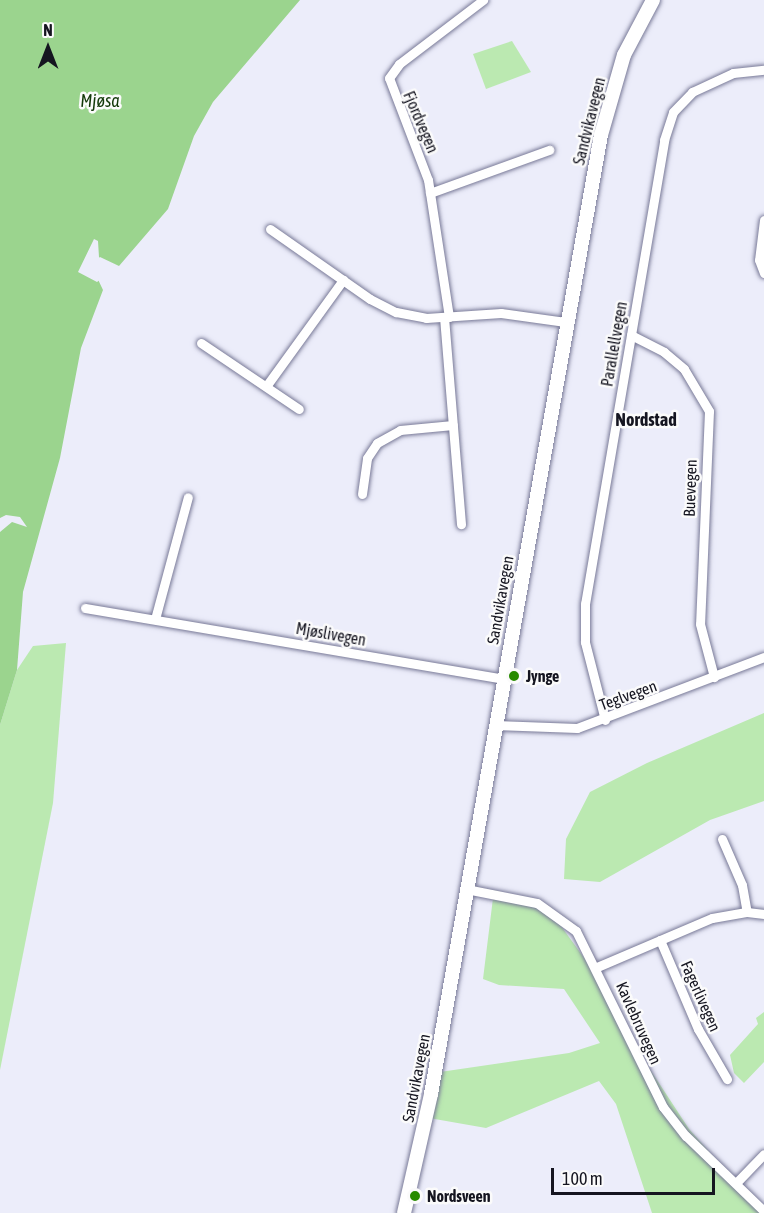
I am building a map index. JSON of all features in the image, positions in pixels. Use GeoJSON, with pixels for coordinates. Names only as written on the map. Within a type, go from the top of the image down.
{"type":"FeatureCollection","features":[{"type":"Feature","properties":{"kind":"main road","name":"Sandvikavegen"},"geometry":{"type":"LineString","coordinates":[[404,1213],[431,1094],[565,322],[609,102],[624,55],[653,0]]}},
{"type":"Feature","properties":{"kind":"street","name":"Fjordvegen"},"geometry":{"type":"LineString","coordinates":[[461,524],[447,317],[430,193],[416,141],[389,78],[399,64],[483,0]]}},
{"type":"Feature","properties":{"kind":"street","name":"Parallellvegen"},"geometry":{"type":"LineString","coordinates":[[605,720],[585,642],[585,604],[664,140],[673,112],[693,92],[709,82],[733,73],[764,70]]}},
{"type":"Feature","properties":{"kind":"street"},"geometry":{"type":"LineString","coordinates":[[430,193],[549,150]]}},
{"type":"Feature","properties":{"kind":"street"},"geometry":{"type":"LineString","coordinates":[[764,220],[759,260],[764,273]]}},
{"type":"Feature","properties":{"kind":"street"},"geometry":{"type":"LineString","coordinates":[[270,229],[344,280],[396,312],[447,317],[501,313],[565,322]]}},
{"type":"Feature","properties":{"kind":"street"},"geometry":{"type":"LineString","coordinates":[[267,386],[344,280]]}},
{"type":"Feature","properties":{"kind":"street","name":"Buevegen"},"geometry":{"type":"LineString","coordinates":[[631,335],[664,352],[684,369],[709,411],[700,624],[714,677]]}},
{"type":"Feature","properties":{"kind":"street"},"geometry":{"type":"LineString","coordinates":[[201,343],[299,409]]}},
{"type":"Feature","properties":{"kind":"street"},"geometry":{"type":"LineString","coordinates":[[362,494],[367,458],[377,443],[400,430],[453,425]]}},
{"type":"Feature","properties":{"kind":"street"},"geometry":{"type":"LineString","coordinates":[[155,620],[188,497]]}},
{"type":"Feature","properties":{"kind":"street","name":"Mjøslivegen"},"geometry":{"type":"LineString","coordinates":[[85,608],[503,678]]}},
{"type":"Feature","properties":{"kind":"street","name":"Teglvegen"},"geometry":{"type":"LineString","coordinates":[[495,725],[557,730],[605,720],[764,657]]}},
{"type":"Feature","properties":{"kind":"street"},"geometry":{"type":"LineString","coordinates":[[722,839],[742,885],[747,912]]}},
{"type":"Feature","properties":{"kind":"street","name":"Kavlebruvegen"},"geometry":{"type":"LineString","coordinates":[[466,889],[526,899],[555,912],[576,931],[597,967],[659,1100],[686,1136],[764,1211]]}},
{"type":"Feature","properties":{"kind":"street"},"geometry":{"type":"LineString","coordinates":[[597,967],[712,918],[747,912],[764,914]]}},
{"type":"Feature","properties":{"kind":"street","name":"Fagerlivegen"},"geometry":{"type":"LineString","coordinates":[[660,940],[716,1064],[727,1079]]}},
{"type":"Feature","properties":{"kind":"street"},"geometry":{"type":"LineString","coordinates":[[716,1064],[726,1059]]}},
{"type":"Feature","properties":{"kind":"street"},"geometry":{"type":"LineString","coordinates":[[736,1183],[764,1154]]}},
{"type":"Feature","properties":{"kind":"shaded area"},"geometry":{"type":"Polygon","coordinates":[[[512,41],[531,72],[486,89],[473,54],[512,41]]]}},
{"type":"Feature","properties":{"kind":"shaded area"},"geometry":{"type":"Polygon","coordinates":[[[66,643],[53,803],[0,1070],[0,725],[17,670],[33,646],[66,643]]]}},
{"type":"Feature","properties":{"kind":"shaded area"},"geometry":{"type":"Polygon","coordinates":[[[764,713],[764,801],[710,820],[600,882],[564,879],[566,839],[590,792],[647,763],[764,713]]]}},
{"type":"Feature","properties":{"kind":"shaded area"},"geometry":{"type":"Polygon","coordinates":[[[494,890],[545,904],[590,966],[619,1022],[689,1129],[764,1213],[652,1213],[616,1104],[599,1081],[486,1128],[429,1118],[440,1072],[569,1053],[600,1043],[564,989],[499,985],[483,979],[494,890]]]}},
{"type":"Feature","properties":{"kind":"shaded area"},"geometry":{"type":"Polygon","coordinates":[[[764,1012],[764,1062],[744,1083],[734,1073],[730,1055],[758,1024],[756,1018],[764,1012]]]}},
{"type":"Feature","properties":{"kind":"water","name":"Mjøsa"},"geometry":{"type":"Polygon","coordinates":[[[0,0],[300,0],[213,102],[194,136],[168,209],[119,266],[100,257],[94,271],[103,290],[81,348],[60,458],[23,592],[17,670],[0,725],[0,0]]]}},
{"type":"Feature","properties":{"kind":"pier"},"geometry":{"type":"Polygon","coordinates":[[[94,239],[98,241],[99,257],[107,264],[101,261],[97,271],[101,279],[97,282],[78,272],[94,239]]]}},
{"type":"Feature","properties":{"kind":"pier"},"geometry":{"type":"Polygon","coordinates":[[[6,515],[20,517],[27,527],[12,522],[0,532],[0,518],[6,515]]]}},
{"type":"Feature","properties":{"kind":"place","name":"Jynge"},"geometry":{"type":"Point","coordinates":[514,676]}},
{"type":"Feature","properties":{"kind":"place","name":"Nordsveen"},"geometry":{"type":"Point","coordinates":[415,1196]}},
{"type":"Feature","properties":{"kind":"district","name":"Nordstad"},"geometry":{"type":"Point","coordinates":[646,420]}}]}
